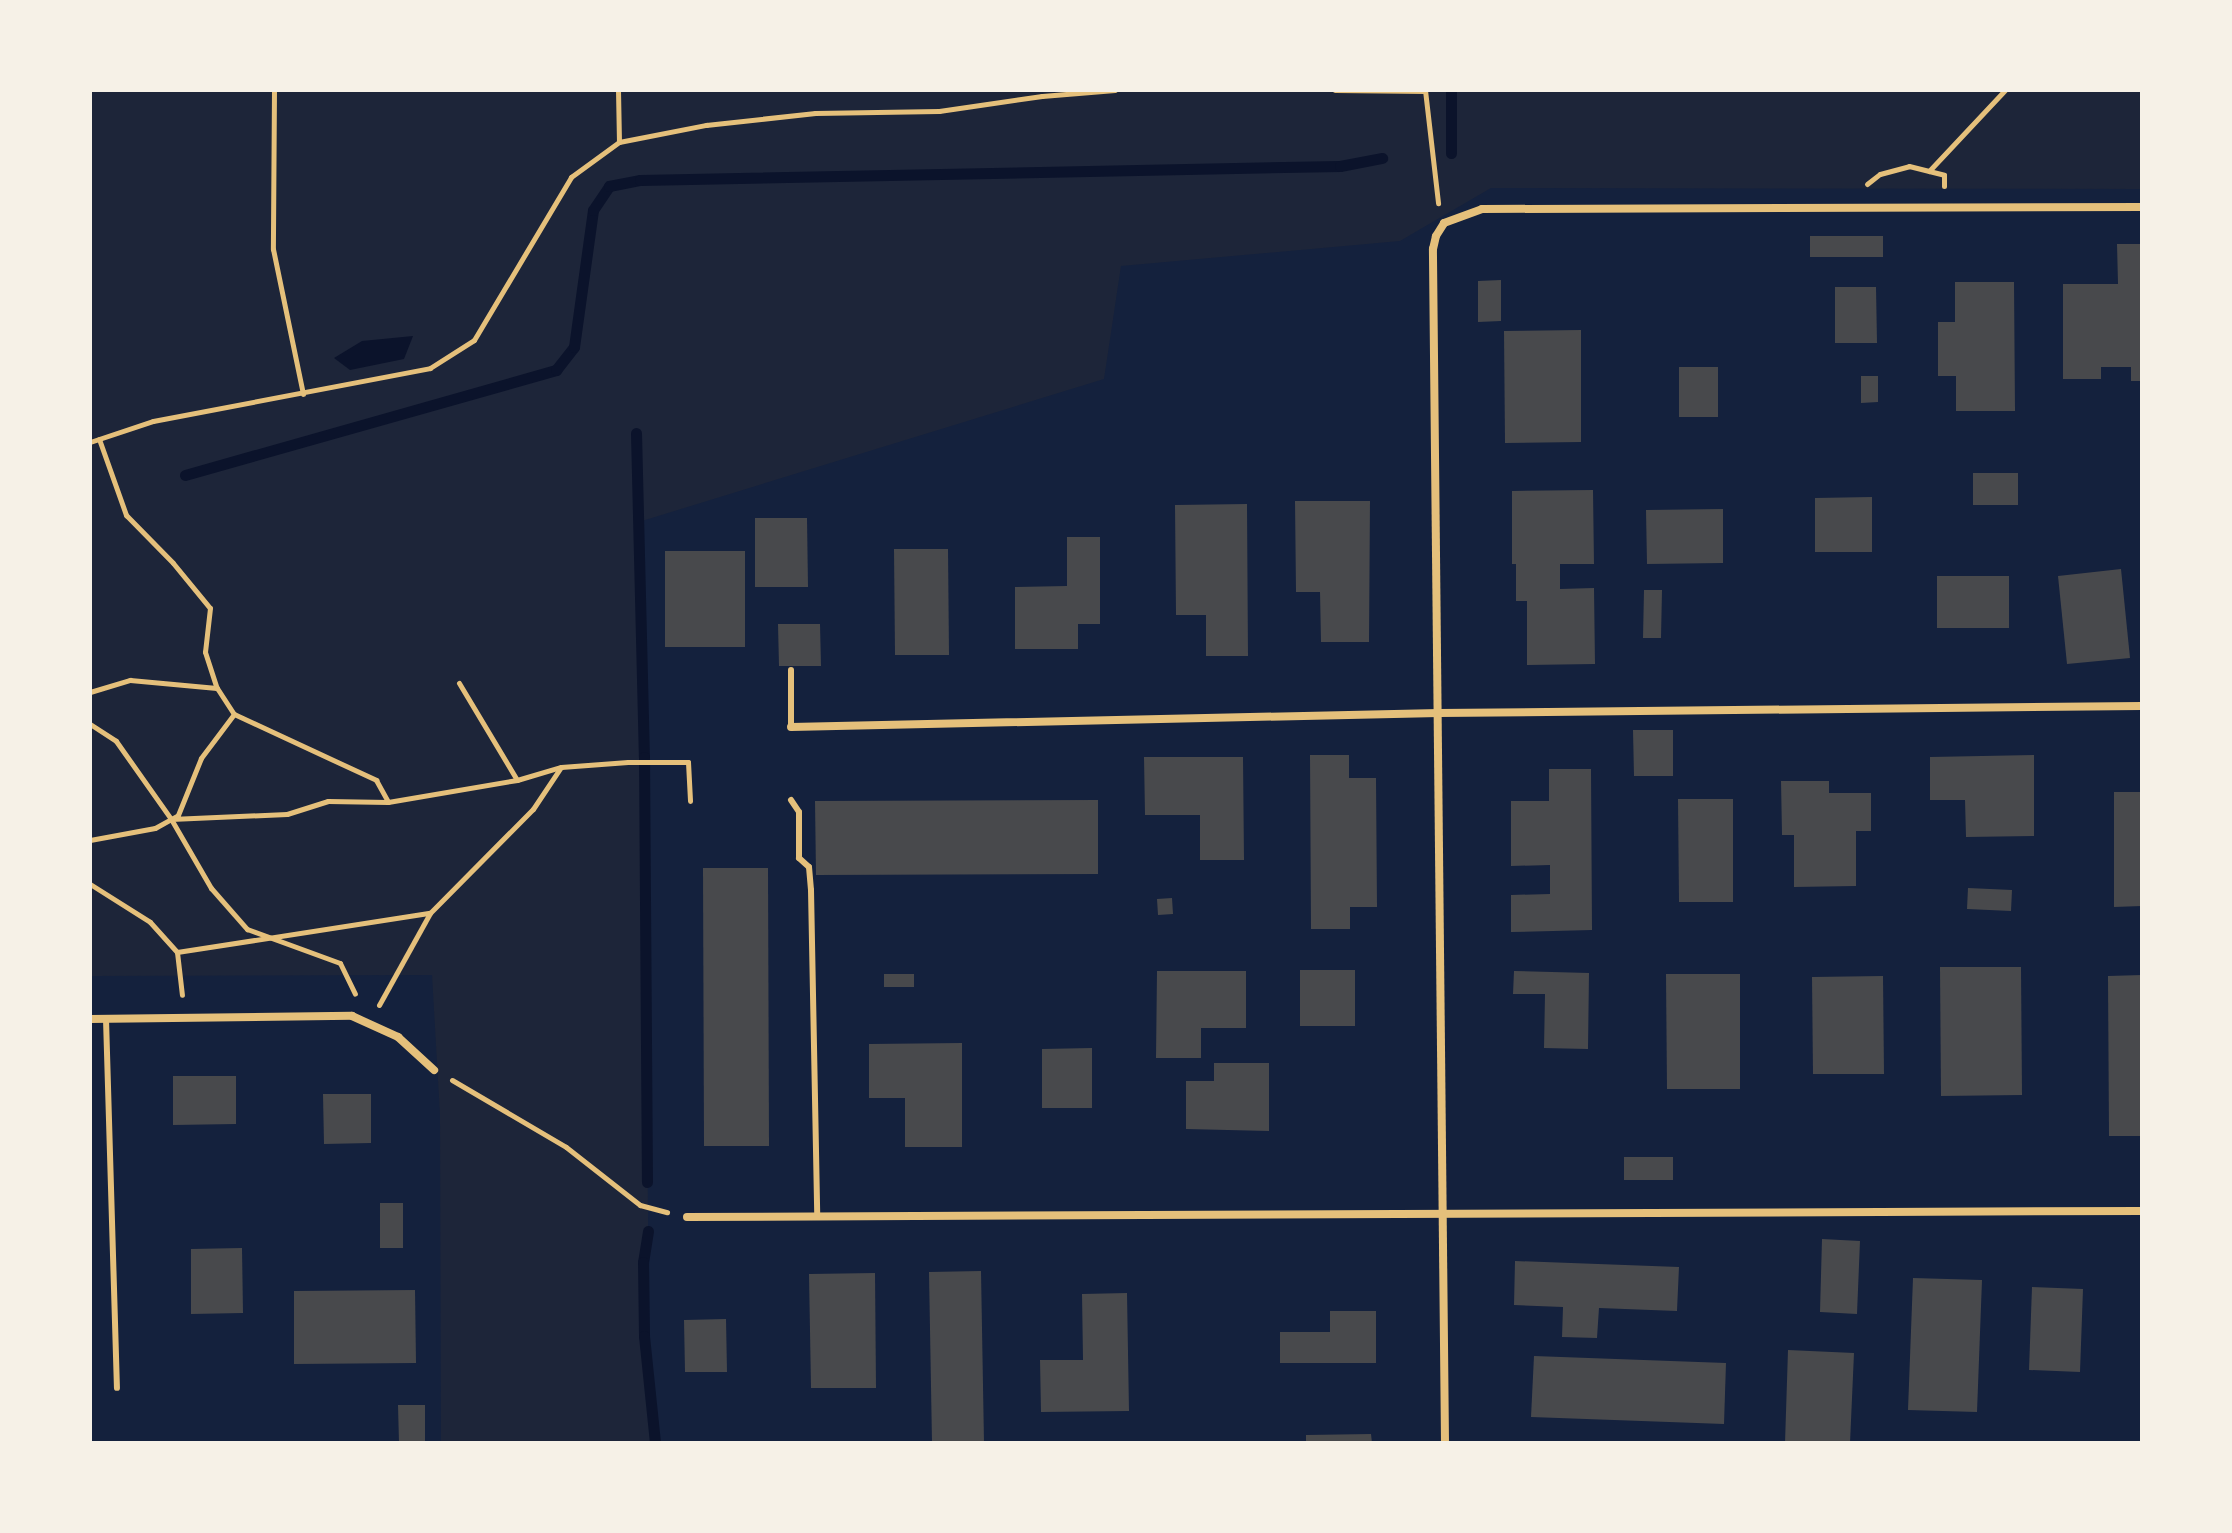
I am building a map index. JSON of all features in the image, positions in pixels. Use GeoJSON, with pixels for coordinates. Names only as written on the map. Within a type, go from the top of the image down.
{"type":"FeatureCollection","features":[{"type":"Feature","properties":{"kind":"street"},"geometry":{"type":"LineString","coordinates":[[1445,1443],[1433,249],[1444,223],[1482,209],[2142,207]]}},
{"type":"Feature","properties":{"kind":"street"},"geometry":{"type":"LineString","coordinates":[[791,727],[1439,713],[2142,706]]}},
{"type":"Feature","properties":{"kind":"street"},"geometry":{"type":"LineString","coordinates":[[90,1019],[352,1016],[398,1037],[434,1070]]}},
{"type":"Feature","properties":{"kind":"street"},"geometry":{"type":"LineString","coordinates":[[687,1217],[2142,1211]]}},
{"type":"Feature","properties":{"kind":"lane"},"geometry":{"type":"LineString","coordinates":[[791,670],[791,727]]}},
{"type":"Feature","properties":{"kind":"lane"},"geometry":{"type":"LineString","coordinates":[[791,800],[799,812],[799,858],[809,867],[811,890],[817,1217]]}},
{"type":"Feature","properties":{"kind":"lane"},"geometry":{"type":"LineString","coordinates":[[106,1019],[117,1388]]}},
{"type":"Feature","properties":{"kind":"path"},"geometry":{"type":"LineString","coordinates":[[274,90],[273,249],[303,394]]}},
{"type":"Feature","properties":{"kind":"path"},"geometry":{"type":"LineString","coordinates":[[618,90],[619,142]]}},
{"type":"Feature","properties":{"kind":"path"},"geometry":{"type":"LineString","coordinates":[[90,442],[153,421],[430,368],[474,340],[571,177],[619,142],[706,125],[815,113],[939,111],[1042,96],[1115,90]]}},
{"type":"Feature","properties":{"kind":"path"},"geometry":{"type":"LineString","coordinates":[[1335,90],[1425,91],[1436,197],[1444,223]]}},
{"type":"Feature","properties":{"kind":"path"},"geometry":{"type":"LineString","coordinates":[[1929,171],[2005,90]]}},
{"type":"Feature","properties":{"kind":"path"},"geometry":{"type":"LineString","coordinates":[[99,439],[126,515],[173,563],[210,608],[205,652],[217,688],[234,714],[376,780],[388,802]]}},
{"type":"Feature","properties":{"kind":"path"},"geometry":{"type":"LineString","coordinates":[[90,692],[130,680],[217,688]]}},
{"type":"Feature","properties":{"kind":"path"},"geometry":{"type":"LineString","coordinates":[[459,683],[517,780]]}},
{"type":"Feature","properties":{"kind":"path"},"geometry":{"type":"LineString","coordinates":[[90,840],[155,828],[178,815],[201,758],[234,714]]}},
{"type":"Feature","properties":{"kind":"path"},"geometry":{"type":"LineString","coordinates":[[90,724],[116,741],[171,819],[211,888],[247,929],[340,963],[369,1024]]}},
{"type":"Feature","properties":{"kind":"path"},"geometry":{"type":"LineString","coordinates":[[171,819],[287,814],[328,801],[388,802],[517,780],[561,767],[628,762],[688,762],[690,801]]}},
{"type":"Feature","properties":{"kind":"path"},"geometry":{"type":"LineString","coordinates":[[369,1024],[430,913],[533,809],[561,767]]}},
{"type":"Feature","properties":{"kind":"path"},"geometry":{"type":"LineString","coordinates":[[90,884],[150,922],[177,952],[184,1016]]}},
{"type":"Feature","properties":{"kind":"path"},"geometry":{"type":"LineString","coordinates":[[177,952],[430,913]]}},
{"type":"Feature","properties":{"kind":"path"},"geometry":{"type":"LineString","coordinates":[[434,1070],[566,1147],[640,1205],[687,1217]]}},
{"type":"Feature","properties":{"kind":"shaded area"},"geometry":{"type":"Polygon","coordinates":[[[90,90],[2142,90],[2142,189],[1491,188],[1400,241],[1121,266],[1104,379],[642,521],[650,1443],[441,1443],[440,1115],[432,975],[90,976],[90,90]]]}},
{"type":"Feature","properties":{"kind":"shaded area"},"geometry":{"type":"Polygon","coordinates":[[[413,336],[404,359],[350,370],[334,358],[362,341],[413,336]]]}},
{"type":"Feature","properties":{"kind":"building"},"geometry":{"type":"Polygon","coordinates":[[[1810,236],[1883,236],[1883,257],[1810,257],[1810,236]]]}},
{"type":"Feature","properties":{"kind":"building"},"geometry":{"type":"Polygon","coordinates":[[[2117,244],[2142,244],[2142,381],[2131,381],[2131,367],[2101,367],[2101,379],[2063,379],[2063,284],[2118,284],[2117,244]]]}},
{"type":"Feature","properties":{"kind":"building"},"geometry":{"type":"Polygon","coordinates":[[[1501,280],[1501,321],[1478,322],[1478,281],[1501,280]]]}},
{"type":"Feature","properties":{"kind":"building"},"geometry":{"type":"Polygon","coordinates":[[[1955,282],[2014,282],[2015,411],[1956,411],[1956,376],[1938,376],[1938,322],[1955,322],[1955,282]]]}},
{"type":"Feature","properties":{"kind":"building"},"geometry":{"type":"Polygon","coordinates":[[[1835,287],[1876,287],[1877,343],[1835,343],[1835,287]]]}},
{"type":"Feature","properties":{"kind":"building"},"geometry":{"type":"Polygon","coordinates":[[[1581,330],[1581,442],[1505,443],[1504,331],[1581,330]]]}},
{"type":"Feature","properties":{"kind":"building"},"geometry":{"type":"Polygon","coordinates":[[[1679,367],[1718,367],[1718,417],[1679,417],[1679,367]]]}},
{"type":"Feature","properties":{"kind":"building"},"geometry":{"type":"Polygon","coordinates":[[[1861,376],[1878,376],[1878,402],[1861,403],[1861,376]]]}},
{"type":"Feature","properties":{"kind":"building"},"geometry":{"type":"Polygon","coordinates":[[[1973,473],[2018,473],[2018,505],[1973,505],[1973,473]]]}},
{"type":"Feature","properties":{"kind":"building"},"geometry":{"type":"Polygon","coordinates":[[[1593,490],[1594,564],[1560,564],[1560,589],[1594,588],[1595,664],[1527,665],[1527,601],[1516,601],[1516,564],[1512,564],[1512,491],[1593,490]]]}},
{"type":"Feature","properties":{"kind":"building"},"geometry":{"type":"Polygon","coordinates":[[[1872,497],[1872,552],[1815,552],[1815,498],[1872,497]]]}},
{"type":"Feature","properties":{"kind":"building"},"geometry":{"type":"Polygon","coordinates":[[[1295,501],[1370,501],[1369,642],[1321,642],[1320,592],[1296,592],[1295,501]]]}},
{"type":"Feature","properties":{"kind":"building"},"geometry":{"type":"Polygon","coordinates":[[[1247,504],[1248,656],[1206,656],[1206,615],[1176,615],[1175,505],[1247,504]]]}},
{"type":"Feature","properties":{"kind":"building"},"geometry":{"type":"Polygon","coordinates":[[[1723,509],[1723,563],[1647,564],[1646,510],[1723,509]]]}},
{"type":"Feature","properties":{"kind":"building"},"geometry":{"type":"Polygon","coordinates":[[[755,518],[807,518],[808,587],[755,587],[755,518]]]}},
{"type":"Feature","properties":{"kind":"building"},"geometry":{"type":"Polygon","coordinates":[[[1067,537],[1100,537],[1100,624],[1078,624],[1078,649],[1015,649],[1015,587],[1067,586],[1067,537]]]}},
{"type":"Feature","properties":{"kind":"building"},"geometry":{"type":"Polygon","coordinates":[[[894,549],[948,549],[949,655],[895,655],[894,549]]]}},
{"type":"Feature","properties":{"kind":"building"},"geometry":{"type":"Polygon","coordinates":[[[665,551],[745,551],[745,647],[665,647],[665,551]]]}},
{"type":"Feature","properties":{"kind":"building"},"geometry":{"type":"Polygon","coordinates":[[[2121,569],[2130,658],[2067,664],[2058,576],[2121,569]]]}},
{"type":"Feature","properties":{"kind":"building"},"geometry":{"type":"Polygon","coordinates":[[[1937,576],[2009,576],[2009,628],[1937,628],[1937,576]]]}},
{"type":"Feature","properties":{"kind":"building"},"geometry":{"type":"Polygon","coordinates":[[[1644,590],[1662,590],[1661,638],[1643,638],[1644,590]]]}},
{"type":"Feature","properties":{"kind":"building"},"geometry":{"type":"Polygon","coordinates":[[[778,624],[820,624],[821,666],[779,666],[778,624]]]}},
{"type":"Feature","properties":{"kind":"building"},"geometry":{"type":"Polygon","coordinates":[[[1633,730],[1673,730],[1673,776],[1634,776],[1633,730]]]}},
{"type":"Feature","properties":{"kind":"building"},"geometry":{"type":"Polygon","coordinates":[[[1310,755],[1349,755],[1349,778],[1376,778],[1377,907],[1350,907],[1350,929],[1311,929],[1310,755]]]}},
{"type":"Feature","properties":{"kind":"building"},"geometry":{"type":"Polygon","coordinates":[[[2034,755],[2034,836],[1966,837],[1965,800],[1930,800],[1930,757],[2034,755]]]}},
{"type":"Feature","properties":{"kind":"building"},"geometry":{"type":"Polygon","coordinates":[[[1144,757],[1243,757],[1244,860],[1200,860],[1200,815],[1145,815],[1144,757]]]}},
{"type":"Feature","properties":{"kind":"building"},"geometry":{"type":"Polygon","coordinates":[[[1549,769],[1591,769],[1592,930],[1511,932],[1511,895],[1550,894],[1550,865],[1511,866],[1511,801],[1549,801],[1549,769]]]}},
{"type":"Feature","properties":{"kind":"building"},"geometry":{"type":"Polygon","coordinates":[[[1781,781],[1829,781],[1829,793],[1871,793],[1871,831],[1856,831],[1856,886],[1794,887],[1794,835],[1782,835],[1781,781]]]}},
{"type":"Feature","properties":{"kind":"building"},"geometry":{"type":"Polygon","coordinates":[[[2114,792],[2142,792],[2142,906],[2114,907],[2114,792]]]}},
{"type":"Feature","properties":{"kind":"building"},"geometry":{"type":"Polygon","coordinates":[[[1678,799],[1733,799],[1733,902],[1679,902],[1678,799]]]}},
{"type":"Feature","properties":{"kind":"building"},"geometry":{"type":"Polygon","coordinates":[[[1098,800],[1098,874],[816,875],[815,801],[1098,800]]]}},
{"type":"Feature","properties":{"kind":"building"},"geometry":{"type":"Polygon","coordinates":[[[703,868],[768,868],[769,1146],[704,1146],[703,868]]]}},
{"type":"Feature","properties":{"kind":"building"},"geometry":{"type":"Polygon","coordinates":[[[1968,888],[2012,890],[2011,911],[1967,909],[1968,888]]]}},
{"type":"Feature","properties":{"kind":"building"},"geometry":{"type":"Polygon","coordinates":[[[1172,898],[1173,914],[1158,915],[1157,899],[1172,898]]]}},
{"type":"Feature","properties":{"kind":"building"},"geometry":{"type":"Polygon","coordinates":[[[1940,967],[2021,967],[2022,1095],[1941,1096],[1940,967]]]}},
{"type":"Feature","properties":{"kind":"building"},"geometry":{"type":"Polygon","coordinates":[[[1300,970],[1355,970],[1355,1026],[1300,1026],[1300,970]]]}},
{"type":"Feature","properties":{"kind":"building"},"geometry":{"type":"Polygon","coordinates":[[[1157,971],[1246,971],[1246,1028],[1201,1028],[1201,1058],[1156,1058],[1157,971]]]}},
{"type":"Feature","properties":{"kind":"building"},"geometry":{"type":"Polygon","coordinates":[[[1514,971],[1589,973],[1588,1049],[1544,1048],[1545,994],[1513,994],[1514,971]]]}},
{"type":"Feature","properties":{"kind":"building"},"geometry":{"type":"Polygon","coordinates":[[[884,974],[914,974],[914,987],[884,987],[884,974]]]}},
{"type":"Feature","properties":{"kind":"building"},"geometry":{"type":"Polygon","coordinates":[[[1666,974],[1740,974],[1740,1089],[1667,1089],[1666,974]]]}},
{"type":"Feature","properties":{"kind":"building"},"geometry":{"type":"Polygon","coordinates":[[[2142,975],[2142,1136],[2109,1136],[2108,976],[2142,975]]]}},
{"type":"Feature","properties":{"kind":"building"},"geometry":{"type":"Polygon","coordinates":[[[1883,976],[1884,1074],[1813,1074],[1812,977],[1883,976]]]}},
{"type":"Feature","properties":{"kind":"building"},"geometry":{"type":"Polygon","coordinates":[[[962,1043],[962,1147],[905,1147],[905,1098],[869,1098],[869,1044],[962,1043]]]}},
{"type":"Feature","properties":{"kind":"building"},"geometry":{"type":"Polygon","coordinates":[[[1092,1048],[1092,1108],[1042,1108],[1042,1049],[1092,1048]]]}},
{"type":"Feature","properties":{"kind":"building"},"geometry":{"type":"Polygon","coordinates":[[[1214,1063],[1269,1063],[1269,1131],[1186,1129],[1186,1081],[1214,1081],[1214,1063]]]}},
{"type":"Feature","properties":{"kind":"building"},"geometry":{"type":"Polygon","coordinates":[[[173,1076],[236,1076],[236,1124],[173,1125],[173,1076]]]}},
{"type":"Feature","properties":{"kind":"building"},"geometry":{"type":"Polygon","coordinates":[[[323,1094],[371,1094],[371,1143],[324,1144],[323,1094]]]}},
{"type":"Feature","properties":{"kind":"building"},"geometry":{"type":"Polygon","coordinates":[[[1624,1157],[1673,1157],[1673,1180],[1624,1180],[1624,1157]]]}},
{"type":"Feature","properties":{"kind":"building"},"geometry":{"type":"Polygon","coordinates":[[[380,1203],[403,1203],[403,1248],[380,1248],[380,1203]]]}},
{"type":"Feature","properties":{"kind":"building"},"geometry":{"type":"Polygon","coordinates":[[[1822,1239],[1860,1241],[1857,1314],[1820,1312],[1822,1239]]]}},
{"type":"Feature","properties":{"kind":"building"},"geometry":{"type":"Polygon","coordinates":[[[242,1248],[243,1313],[191,1314],[191,1249],[242,1248]]]}},
{"type":"Feature","properties":{"kind":"building"},"geometry":{"type":"Polygon","coordinates":[[[1515,1261],[1679,1267],[1677,1311],[1599,1308],[1597,1338],[1562,1337],[1563,1307],[1514,1305],[1515,1261]]]}},
{"type":"Feature","properties":{"kind":"building"},"geometry":{"type":"Polygon","coordinates":[[[981,1271],[984,1443],[932,1443],[929,1272],[981,1271]]]}},
{"type":"Feature","properties":{"kind":"building"},"geometry":{"type":"Polygon","coordinates":[[[875,1273],[876,1388],[811,1388],[809,1274],[875,1273]]]}},
{"type":"Feature","properties":{"kind":"building"},"geometry":{"type":"Polygon","coordinates":[[[1913,1278],[1982,1280],[1977,1412],[1908,1410],[1913,1278]]]}},
{"type":"Feature","properties":{"kind":"building"},"geometry":{"type":"Polygon","coordinates":[[[2032,1287],[2083,1289],[2080,1372],[2029,1370],[2032,1287]]]}},
{"type":"Feature","properties":{"kind":"building"},"geometry":{"type":"Polygon","coordinates":[[[415,1290],[416,1363],[294,1364],[294,1291],[415,1290]]]}},
{"type":"Feature","properties":{"kind":"building"},"geometry":{"type":"Polygon","coordinates":[[[1127,1293],[1129,1411],[1041,1412],[1040,1360],[1083,1360],[1082,1294],[1127,1293]]]}},
{"type":"Feature","properties":{"kind":"building"},"geometry":{"type":"Polygon","coordinates":[[[1330,1311],[1376,1311],[1376,1363],[1280,1363],[1280,1332],[1330,1332],[1330,1311]]]}},
{"type":"Feature","properties":{"kind":"building"},"geometry":{"type":"Polygon","coordinates":[[[726,1319],[727,1372],[685,1372],[684,1320],[726,1319]]]}},
{"type":"Feature","properties":{"kind":"building"},"geometry":{"type":"Polygon","coordinates":[[[1788,1350],[1854,1353],[1850,1443],[1785,1443],[1788,1350]]]}},
{"type":"Feature","properties":{"kind":"building"},"geometry":{"type":"Polygon","coordinates":[[[1534,1356],[1726,1363],[1724,1424],[1531,1417],[1534,1356]]]}},
{"type":"Feature","properties":{"kind":"building"},"geometry":{"type":"Polygon","coordinates":[[[398,1405],[425,1405],[425,1443],[399,1443],[398,1405]]]}},
{"type":"Feature","properties":{"kind":"building"},"geometry":{"type":"Polygon","coordinates":[[[1371,1434],[1372,1443],[1306,1443],[1306,1435],[1371,1434]]]}},
{"type":"Feature","properties":{"kind":"waterway"},"geometry":{"type":"LineString","coordinates":[[1451,90],[1451,153]]}},
{"type":"Feature","properties":{"kind":"waterway"},"geometry":{"type":"LineString","coordinates":[[185,475],[556,370],[574,347],[593,210],[609,186],[640,180],[1340,166],[1382,158]]}},
{"type":"Feature","properties":{"kind":"waterway"},"geometry":{"type":"LineString","coordinates":[[636,433],[644,757],[647,1182]]}},
{"type":"Feature","properties":{"kind":"waterway"},"geometry":{"type":"LineString","coordinates":[[648,1231],[643,1262],[644,1336],[655,1443]]}}]}
